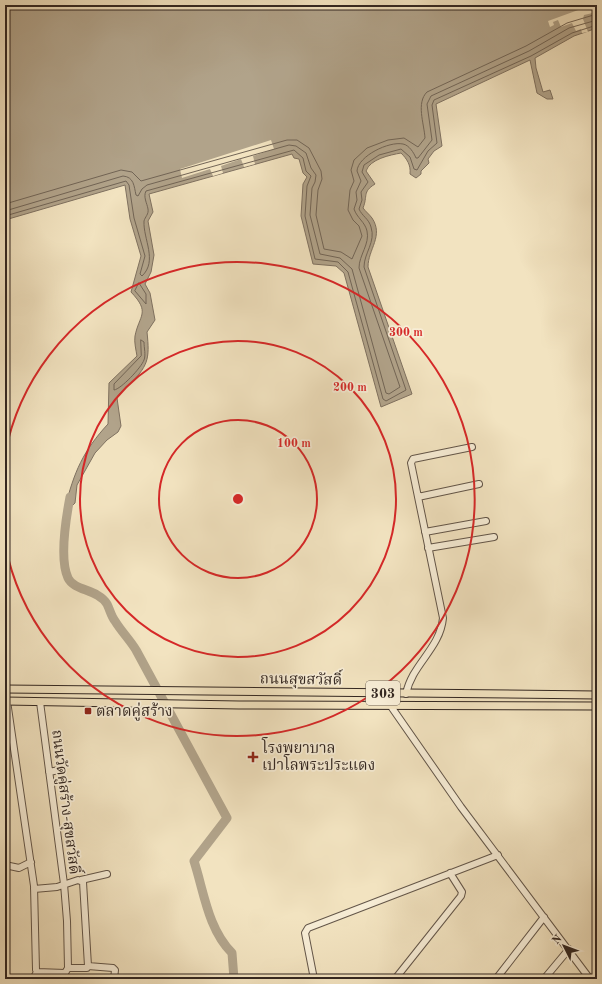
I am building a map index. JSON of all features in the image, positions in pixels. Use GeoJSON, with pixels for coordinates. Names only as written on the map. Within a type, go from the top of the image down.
{"type":"FeatureCollection","features":[{"type":"Feature","properties":{"kind":"main road","name":"ถนนสุขสวัสดิ์"},"geometry":{"type":"LineString","coordinates":[[5,689],[597,695]]}},
{"type":"Feature","properties":{"kind":"main road","name":"ถนนสุขสวัสดิ์"},"geometry":{"type":"LineString","coordinates":[[6,701],[390,706],[597,706]]}},
{"type":"Feature","properties":{"kind":"street"},"geometry":{"type":"LineString","coordinates":[[406,694],[409,681],[436,642],[442,627],[443,618],[411,463],[413,459],[472,447]]}},
{"type":"Feature","properties":{"kind":"street"},"geometry":{"type":"LineString","coordinates":[[418,497],[479,484]]}},
{"type":"Feature","properties":{"kind":"street"},"geometry":{"type":"LineString","coordinates":[[425,532],[486,521]]}},
{"type":"Feature","properties":{"kind":"street"},"geometry":{"type":"LineString","coordinates":[[428,548],[494,537]]}},
{"type":"Feature","properties":{"kind":"street"},"geometry":{"type":"LineString","coordinates":[[6,701],[34,889],[37,972],[33,979]]}},
{"type":"Feature","properties":{"kind":"street","name":"ถนนวัดคู่สร้าง-สุขสวัสดิ์"},"geometry":{"type":"LineString","coordinates":[[40,702],[64,884],[81,880],[83,882],[88,966]]}},
{"type":"Feature","properties":{"kind":"street"},"geometry":{"type":"LineString","coordinates":[[390,706],[431,766],[590,979]]}},
{"type":"Feature","properties":{"kind":"street"},"geometry":{"type":"LineString","coordinates":[[49,772],[59,770]]}},
{"type":"Feature","properties":{"kind":"street"},"geometry":{"type":"LineString","coordinates":[[314,979],[305,933],[308,928],[498,855]]}},
{"type":"Feature","properties":{"kind":"street"},"geometry":{"type":"LineString","coordinates":[[5,865],[19,868],[31,862]]}},
{"type":"Feature","properties":{"kind":"street"},"geometry":{"type":"LineString","coordinates":[[395,979],[461,896],[462,892],[450,873]]}},
{"type":"Feature","properties":{"kind":"street"},"geometry":{"type":"LineString","coordinates":[[81,880],[107,874]]}},
{"type":"Feature","properties":{"kind":"street"},"geometry":{"type":"LineString","coordinates":[[34,889],[57,887],[64,884],[68,921],[66,973]]}},
{"type":"Feature","properties":{"kind":"street"},"geometry":{"type":"LineString","coordinates":[[496,979],[544,917]]}},
{"type":"Feature","properties":{"kind":"street"},"geometry":{"type":"LineString","coordinates":[[544,979],[568,949]]}},
{"type":"Feature","properties":{"kind":"street"},"geometry":{"type":"LineString","coordinates":[[37,972],[66,973],[87,968],[88,966],[112,968],[115,970],[114,979]]}},
{"type":"Feature","properties":{"kind":"water"},"geometry":{"type":"Polygon","coordinates":[[[5,5],[597,5],[597,28],[574,36],[535,58],[536,68],[543,92],[550,90],[553,99],[547,99],[537,93],[530,60],[436,104],[442,146],[434,151],[428,159],[429,163],[416,178],[410,174],[408,162],[401,153],[381,158],[368,167],[366,171],[375,184],[368,189],[363,208],[372,218],[375,225],[376,237],[368,267],[412,394],[381,407],[344,273],[336,266],[313,264],[301,216],[303,184],[307,177],[303,173],[299,159],[294,158],[292,154],[149,194],[153,212],[148,221],[154,255],[151,272],[145,284],[150,293],[155,320],[147,332],[148,356],[144,368],[118,396],[121,426],[118,432],[107,440],[95,453],[77,485],[75,503],[69,509],[65,508],[72,483],[80,463],[92,443],[108,424],[109,383],[137,356],[135,336],[142,310],[141,305],[131,292],[141,256],[130,219],[125,185],[5,220],[5,5]]]}},
{"type":"Feature","properties":{"kind":"pier"},"geometry":{"type":"Polygon","coordinates":[[[592,5],[597,5],[597,12],[584,15],[583,19],[588,32],[582,33],[581,29],[576,31],[572,23],[561,27],[558,20],[553,22],[554,25],[550,27],[548,21],[592,5]]]}},
{"type":"Feature","properties":{"kind":"pier"},"geometry":{"type":"Polygon","coordinates":[[[271,140],[274,149],[253,156],[255,164],[244,167],[241,159],[221,166],[223,173],[213,176],[210,169],[182,178],[180,169],[271,140]]]}},
{"type":"Feature","properties":{"kind":"waterway"},"geometry":{"type":"LineString","coordinates":[[70,497],[64,538],[64,560],[68,578],[75,585],[98,595],[107,604],[114,619],[136,650],[227,818],[194,861],[212,922],[217,933],[232,953],[234,979]]}},
{"type":"Feature","properties":{"kind":"place","name":"ตลาดคู่สร้าง"},"geometry":{"type":"Point","coordinates":[88,711]}},
{"type":"Feature","properties":{"kind":"place","name":"โรงพยาบาล เปาโลพระประแดง"},"geometry":{"type":"Point","coordinates":[253,757]}}]}
